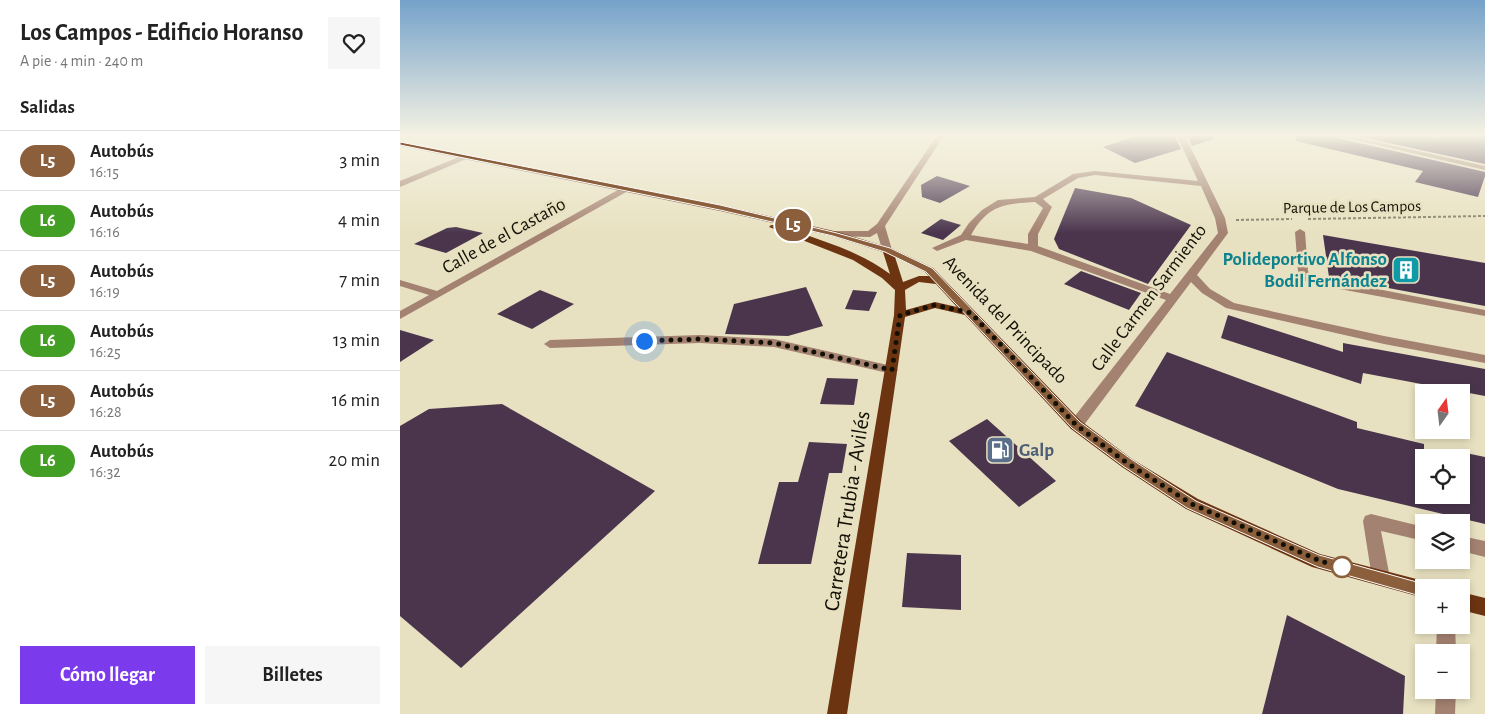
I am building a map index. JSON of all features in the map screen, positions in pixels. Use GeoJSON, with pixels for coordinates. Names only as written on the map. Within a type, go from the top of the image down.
{"type":"FeatureCollection","features":[{"type":"Feature","properties":{"kind":"main road","name":"Avenida del Principado"},"geometry":{"type":"LineString","coordinates":[[518,167],[720,208],[835,234],[887,250],[929,270],[1076,425],[1127,463],[1192,504],[1318,560],[1415,587]]}},
{"type":"Feature","properties":{"kind":"main road"},"geometry":{"type":"LineString","coordinates":[[720,208],[864,260],[886,275],[900,289],[913,279],[926,278],[943,283]]}},
{"type":"Feature","properties":{"kind":"main road","name":"Carretera Trubia - Avilés"},"geometry":{"type":"LineString","coordinates":[[837,714],[900,315],[900,289],[887,250]]}},
{"type":"Feature","properties":{"kind":"main road"},"geometry":{"type":"LineString","coordinates":[[900,315],[935,305],[971,313]]}},
{"type":"Feature","properties":{"kind":"main road"},"geometry":{"type":"LineString","coordinates":[[1470,603],[1485,607]]}},
{"type":"Feature","properties":{"kind":"street"},"geometry":{"type":"LineString","coordinates":[[400,184],[441,167]]}},
{"type":"Feature","properties":{"kind":"street"},"geometry":{"type":"LineString","coordinates":[[835,234],[870,234],[880,226],[919,167]]}},
{"type":"Feature","properties":{"kind":"street","name":"Calle Carmen Sarmiento"},"geometry":{"type":"LineString","coordinates":[[1076,425],[1174,300],[1223,233],[1220,218],[1197,167]]}},
{"type":"Feature","properties":{"kind":"street"},"geometry":{"type":"LineString","coordinates":[[965,237],[978,218],[1001,202],[1037,199],[1076,176],[1095,173],[1205,184]]}},
{"type":"Feature","properties":{"kind":"street","name":"Calle de el Castaño"},"geometry":{"type":"LineString","coordinates":[[400,316],[625,189]]}},
{"type":"Feature","properties":{"kind":"street"},"geometry":{"type":"LineString","coordinates":[[1033,248],[1033,234],[1048,207],[1037,199]]}},
{"type":"Feature","properties":{"kind":"street"},"geometry":{"type":"LineString","coordinates":[[880,226],[887,250]]}},
{"type":"Feature","properties":{"kind":"street"},"geometry":{"type":"LineString","coordinates":[[1300,232],[1303,271],[1307,278],[1318,282],[1485,312]]}},
{"type":"Feature","properties":{"kind":"street"},"geometry":{"type":"LineString","coordinates":[[937,248],[965,237],[1033,248],[1174,300]]}},
{"type":"Feature","properties":{"kind":"street"},"geometry":{"type":"LineString","coordinates":[[1192,276],[1206,291],[1230,306],[1384,340],[1485,359]]}},
{"type":"Feature","properties":{"kind":"street"},"geometry":{"type":"LineString","coordinates":[[400,283],[436,294]]}},
{"type":"Feature","properties":{"kind":"street"},"geometry":{"type":"LineString","coordinates":[[550,344],[700,339],[774,343],[892,370]]}},
{"type":"Feature","properties":{"kind":"street"},"geometry":{"type":"LineString","coordinates":[[1381,578],[1371,521],[1415,532]]}},
{"type":"Feature","properties":{"kind":"street"},"geometry":{"type":"LineString","coordinates":[[1470,545],[1485,549]]}},
{"type":"Feature","properties":{"kind":"street"},"geometry":{"type":"LineString","coordinates":[[1446,699],[1446,714]]}},
{"type":"Feature","properties":{"kind":"path","name":"Parque de Los Campos"},"geometry":{"type":"LineString","coordinates":[[1220,218],[1241,220],[1485,216]]}},
{"type":"Feature","properties":{"kind":"building"},"geometry":{"type":"Polygon","coordinates":[[[1407,167],[1465,167],[1485,172],[1485,176],[1478,197],[1415,182],[1423,171],[1407,167]]]}},
{"type":"Feature","properties":{"kind":"building"},"geometry":{"type":"Polygon","coordinates":[[[937,176],[970,186],[940,203],[922,197],[921,185],[937,176]]]}},
{"type":"Feature","properties":{"kind":"building"},"geometry":{"type":"Polygon","coordinates":[[[1075,188],[1131,198],[1191,225],[1148,284],[1059,249],[1054,239],[1075,188]]]}},
{"type":"Feature","properties":{"kind":"building"},"geometry":{"type":"Polygon","coordinates":[[[941,219],[961,225],[943,240],[921,233],[941,219]]]}},
{"type":"Feature","properties":{"kind":"building"},"geometry":{"type":"Polygon","coordinates":[[[456,227],[483,233],[446,253],[414,244],[447,228],[456,227]]]}},
{"type":"Feature","properties":{"kind":"building","name":"Polideportivo Alfonso Bodil Fernández"},"geometry":{"type":"Polygon","coordinates":[[[1323,235],[1485,263],[1485,306],[1329,277],[1323,235]]]}},
{"type":"Feature","properties":{"kind":"building"},"geometry":{"type":"Polygon","coordinates":[[[1081,271],[1141,293],[1129,310],[1064,284],[1081,271]]]}},
{"type":"Feature","properties":{"kind":"building"},"geometry":{"type":"Polygon","coordinates":[[[806,287],[823,326],[788,336],[725,334],[734,304],[806,287]]]}},
{"type":"Feature","properties":{"kind":"building"},"geometry":{"type":"Polygon","coordinates":[[[540,290],[574,304],[532,329],[497,314],[540,290]]]}},
{"type":"Feature","properties":{"kind":"building"},"geometry":{"type":"Polygon","coordinates":[[[853,290],[877,292],[869,311],[845,309],[853,290]]]}},
{"type":"Feature","properties":{"kind":"building"},"geometry":{"type":"Polygon","coordinates":[[[1228,315],[1343,352],[1343,343],[1485,369],[1485,396],[1470,393],[1470,384],[1421,384],[1363,373],[1361,384],[1221,338],[1228,315]]]}},
{"type":"Feature","properties":{"kind":"building"},"geometry":{"type":"Polygon","coordinates":[[[400,330],[434,340],[400,362],[400,330]]]}},
{"type":"Feature","properties":{"kind":"building"},"geometry":{"type":"Polygon","coordinates":[[[1167,352],[1357,422],[1357,428],[1424,444],[1424,449],[1415,449],[1415,504],[1470,504],[1470,454],[1485,457],[1485,524],[1470,520],[1470,514],[1443,514],[1338,489],[1135,406],[1167,352]]]}},
{"type":"Feature","properties":{"kind":"building"},"geometry":{"type":"Polygon","coordinates":[[[827,378],[858,379],[854,405],[820,404],[827,378]]]}},
{"type":"Feature","properties":{"kind":"building"},"geometry":{"type":"Polygon","coordinates":[[[502,404],[655,491],[461,668],[400,616],[400,426],[429,409],[502,404]]]}},
{"type":"Feature","properties":{"kind":"building"},"geometry":{"type":"Polygon","coordinates":[[[987,419],[1056,481],[1019,507],[949,441],[987,419]]]}},
{"type":"Feature","properties":{"kind":"building"},"geometry":{"type":"Polygon","coordinates":[[[809,442],[847,444],[842,473],[829,473],[811,564],[758,564],[779,482],[798,482],[809,442]]]}},
{"type":"Feature","properties":{"kind":"building"},"geometry":{"type":"Polygon","coordinates":[[[907,553],[961,555],[961,610],[902,607],[907,553]]]}},
{"type":"Feature","properties":{"kind":"building"},"geometry":{"type":"Polygon","coordinates":[[[1287,615],[1405,676],[1403,714],[1262,714],[1287,615]]]}},
{"type":"Feature","properties":{"kind":"bus line","name":"L5"},"geometry":{"type":"LineString","coordinates":[[517,167],[720,208],[835,234],[887,250],[929,270],[1076,425],[1127,463],[1192,504],[1318,560],[1415,587]]}},
{"type":"Feature","properties":{"kind":"place","name":"Polideportivo Alfonso Bodil Fernández"},"geometry":{"type":"Point","coordinates":[1406,270]}},
{"type":"Feature","properties":{"kind":"place","name":"Galp"},"geometry":{"type":"Point","coordinates":[1000,450]}},
{"type":"Feature","properties":{"kind":"route"},"geometry":{"type":"LineString","coordinates":[[644,341],[700,339],[774,343],[892,370],[900,315],[935,305],[971,313],[1076,425],[1127,463],[1192,504],[1318,560],[1349,570],[1342,567]]}}]}
